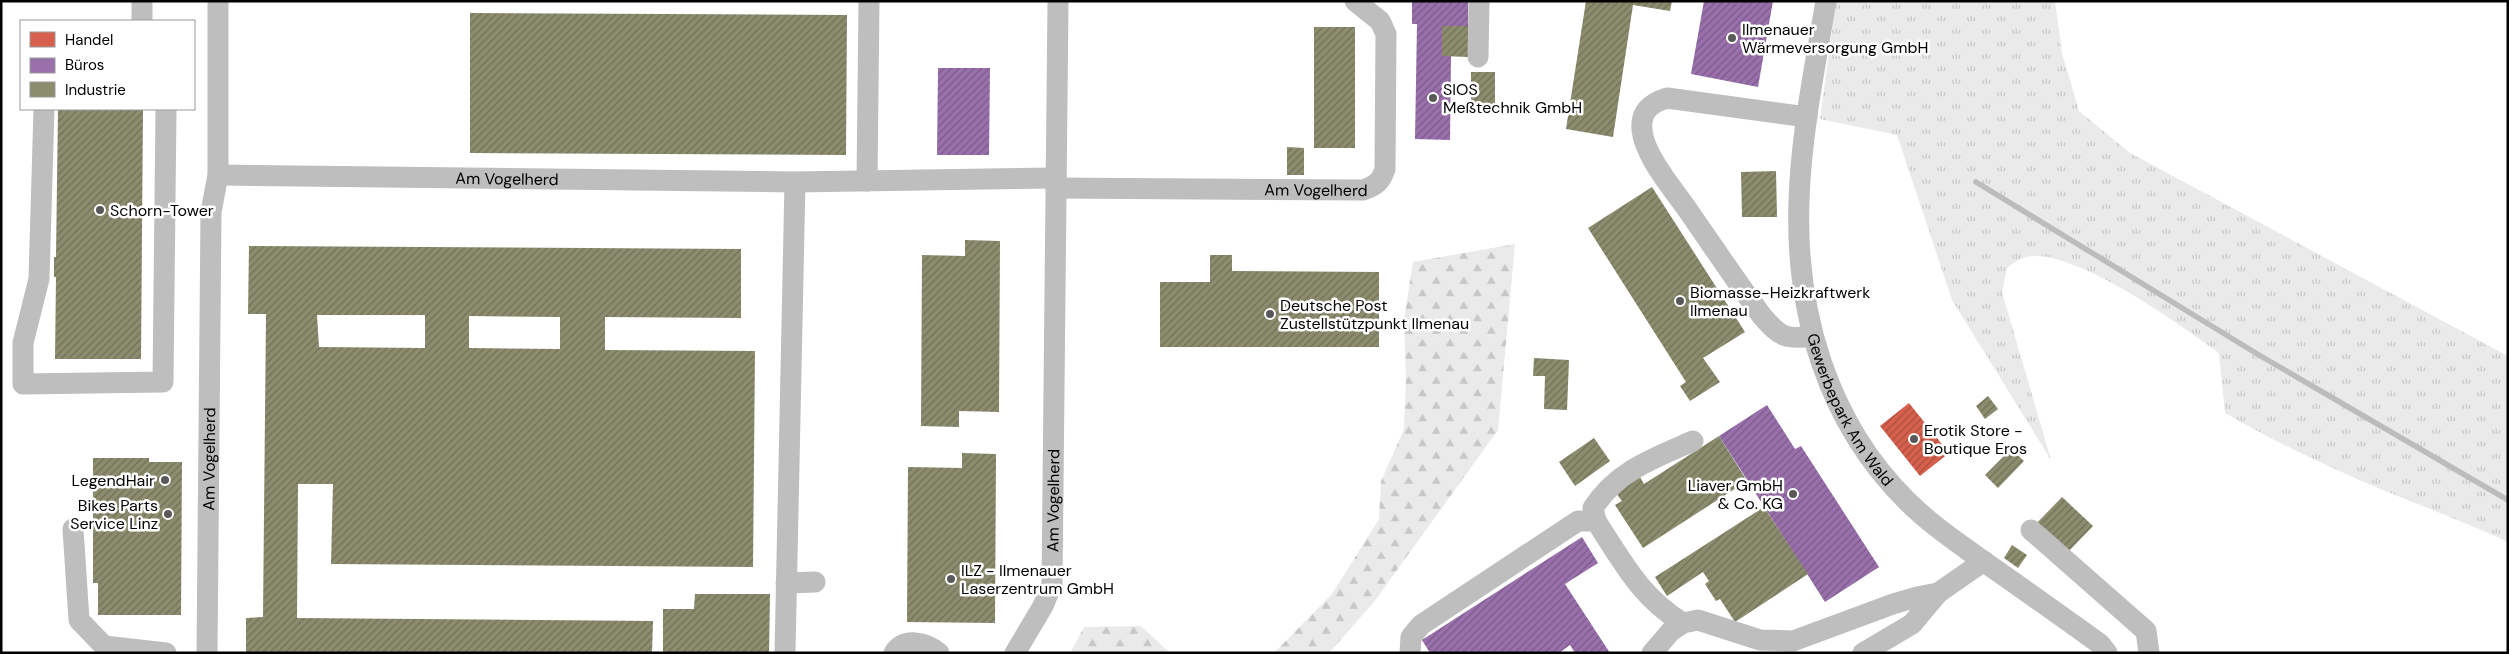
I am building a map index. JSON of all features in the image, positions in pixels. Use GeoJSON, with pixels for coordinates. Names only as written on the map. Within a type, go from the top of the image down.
{"type":"FeatureCollection","features":[{"type":"Feature","properties":{"kind":"street"},"geometry":{"type":"LineString","coordinates":[[142,1],[142,20]]}},
{"type":"Feature","properties":{"kind":"street","name":"Am Vogelherd"},"geometry":{"type":"LineString","coordinates":[[207,653],[211,212],[218,175],[218,1]]}},
{"type":"Feature","properties":{"kind":"street"},"geometry":{"type":"LineString","coordinates":[[867,181],[869,1]]}},
{"type":"Feature","properties":{"kind":"street","name":"Am Vogelherd"},"geometry":{"type":"LineString","coordinates":[[1015,653],[1042,606],[1052,584],[1058,1]]}},
{"type":"Feature","properties":{"kind":"street","name":"Am Vogelherd"},"geometry":{"type":"LineString","coordinates":[[218,175],[1056,183],[1363,190],[1374,186],[1382,179],[1385,169],[1386,34],[1380,21],[1355,1]]}},
{"type":"Feature","properties":{"kind":"street"},"geometry":{"type":"LineString","coordinates":[[1478,57],[1479,1]]}},
{"type":"Feature","properties":{"kind":"street","name":"Gewerbepark Am Wald"},"geometry":{"type":"LineString","coordinates":[[1826,1],[1807,117],[1799,201],[1800,265],[1813,336],[1828,385],[1865,452],[1907,501],[1929,521],[2100,644],[2107,653]]}},
{"type":"Feature","properties":{"kind":"street"},"geometry":{"type":"LineString","coordinates":[[1807,117],[1667,98],[1655,102],[1647,108],[1642,129],[1644,142],[1660,169],[1762,316],[1780,335],[1796,338],[1813,336]]}},
{"type":"Feature","properties":{"kind":"street"},"geometry":{"type":"LineString","coordinates":[[44,110],[39,279],[23,343],[23,384],[163,382],[166,110]]}},
{"type":"Feature","properties":{"kind":"street"},"geometry":{"type":"LineString","coordinates":[[785,653],[795,182]]}},
{"type":"Feature","properties":{"kind":"street"},"geometry":{"type":"LineString","coordinates":[[1683,623],[1662,610],[1642,591],[1596,521],[1594,508],[1602,494],[1637,465],[1693,441]]}},
{"type":"Feature","properties":{"kind":"street"},"geometry":{"type":"LineString","coordinates":[[1410,653],[1411,637],[1421,625],[1578,521],[1596,521]]}},
{"type":"Feature","properties":{"kind":"street"},"geometry":{"type":"LineString","coordinates":[[73,529],[79,620],[104,646],[166,653]]}},
{"type":"Feature","properties":{"kind":"street"},"geometry":{"type":"LineString","coordinates":[[2031,530],[2146,631],[2149,653]]}},
{"type":"Feature","properties":{"kind":"street"},"geometry":{"type":"LineString","coordinates":[[1863,653],[1912,624],[1938,593],[1984,561]]}},
{"type":"Feature","properties":{"kind":"street"},"geometry":{"type":"LineString","coordinates":[[786,583],[815,582]]}},
{"type":"Feature","properties":{"kind":"street"},"geometry":{"type":"LineString","coordinates":[[1652,653],[1671,631],[1683,623],[1698,620],[1760,640],[1793,641],[1893,604],[1938,593]]}},
{"type":"Feature","properties":{"kind":"street"},"geometry":{"type":"LineString","coordinates":[[894,653],[898,647],[908,643],[926,645],[938,653]]}},
{"type":"Feature","properties":{"kind":"green space"},"geometry":{"type":"Polygon","coordinates":[[[1836,1],[2055,1],[2062,53],[2079,111],[2130,153],[2508,356],[2508,542],[2339,471],[2225,413],[2219,353],[2153,307],[2095,274],[2067,262],[2043,256],[2023,258],[2007,268],[2002,292],[2051,460],[1952,300],[1897,135],[1820,119],[1836,1]]]}},
{"type":"Feature","properties":{"kind":"green space"},"geometry":{"type":"Polygon","coordinates":[[[1515,244],[1498,430],[1374,602],[1329,653],[1274,653],[1332,594],[1379,519],[1381,481],[1404,429],[1406,377],[1404,320],[1413,262],[1515,244]]]}},
{"type":"Feature","properties":{"kind":"green space"},"geometry":{"type":"Polygon","coordinates":[[[1141,626],[1170,653],[1070,653],[1084,627],[1141,626]]]}},
{"type":"Feature","properties":{"kind":"building: Handel","name":"Erotik Store - Boutique Eros"},"geometry":{"type":"Polygon","coordinates":[[[1909,403],[1949,453],[1920,476],[1880,426],[1909,403]]]}},
{"type":"Feature","properties":{"kind":"building: Büros","name":"SIOS Meßtechnik GmbH"},"geometry":{"type":"Polygon","coordinates":[[[1412,1],[1468,1],[1468,26],[1442,26],[1442,56],[1451,56],[1450,140],[1415,139],[1417,24],[1412,24],[1412,1]]]}},
{"type":"Feature","properties":{"kind":"building: Büros","name":"Ilmenauer Wärmeversorgung GmbH"},"geometry":{"type":"Polygon","coordinates":[[[1704,1],[1773,1],[1758,87],[1691,74],[1704,1]]]}},
{"type":"Feature","properties":{"kind":"building: Büros"},"geometry":{"type":"Polygon","coordinates":[[[938,68],[990,68],[989,155],[937,155],[938,68]]]}},
{"type":"Feature","properties":{"kind":"building: Büros","name":"Liaver GmbH & Co. KG"},"geometry":{"type":"Polygon","coordinates":[[[1767,405],[1795,449],[1801,446],[1879,567],[1825,602],[1719,436],[1767,405]]]}},
{"type":"Feature","properties":{"kind":"building: Büros"},"geometry":{"type":"Polygon","coordinates":[[[1582,537],[1598,563],[1565,584],[1610,653],[1575,653],[1570,645],[1559,653],[1430,653],[1422,640],[1582,537]]]}},
{"type":"Feature","properties":{"kind":"building: Industrie"},"geometry":{"type":"Polygon","coordinates":[[[1586,1],[1672,1],[1670,11],[1633,5],[1613,137],[1566,129],[1586,1]]]}},
{"type":"Feature","properties":{"kind":"building: Industrie"},"geometry":{"type":"Polygon","coordinates":[[[470,13],[847,15],[846,155],[470,153],[470,13]]]}},
{"type":"Feature","properties":{"kind":"building: Industrie"},"geometry":{"type":"Polygon","coordinates":[[[1442,26],[1468,26],[1468,57],[1442,56],[1442,26]]]}},
{"type":"Feature","properties":{"kind":"building: Industrie"},"geometry":{"type":"Polygon","coordinates":[[[1314,27],[1355,27],[1355,148],[1314,148],[1314,27]]]}},
{"type":"Feature","properties":{"kind":"building: Industrie"},"geometry":{"type":"Polygon","coordinates":[[[1471,72],[1495,72],[1495,112],[1471,112],[1471,72]]]}},
{"type":"Feature","properties":{"kind":"building: Industrie","name":"Schorn-Tower"},"geometry":{"type":"Polygon","coordinates":[[[58,110],[143,110],[141,359],[55,359],[56,277],[54,277],[54,257],[56,257],[58,110]]]}},
{"type":"Feature","properties":{"kind":"building: Industrie"},"geometry":{"type":"Polygon","coordinates":[[[1287,147],[1304,148],[1304,175],[1287,175],[1287,147]]]}},
{"type":"Feature","properties":{"kind":"building: Industrie"},"geometry":{"type":"Polygon","coordinates":[[[1776,171],[1777,217],[1742,217],[1741,172],[1776,171]]]}},
{"type":"Feature","properties":{"kind":"building: Industrie","name":"Biomasse-Heizkraftwerk Ilmenau"},"geometry":{"type":"Polygon","coordinates":[[[1652,187],[1745,332],[1703,358],[1720,382],[1690,401],[1680,386],[1686,382],[1588,228],[1652,187]]]}},
{"type":"Feature","properties":{"kind":"building: Industrie"},"geometry":{"type":"Polygon","coordinates":[[[965,240],[1000,241],[999,412],[959,411],[959,427],[921,426],[922,255],[965,256],[965,240]]]}},
{"type":"Feature","properties":{"kind":"building: Industrie"},"geometry":{"type":"Polygon","coordinates":[[[249,246],[741,249],[741,318],[605,317],[605,350],[755,351],[753,567],[331,564],[333,484],[298,484],[297,618],[653,621],[652,653],[246,653],[246,618],[263,617],[266,314],[248,314],[249,246]],[[317,315],[319,347],[425,348],[425,315],[317,315]],[[469,316],[469,348],[560,349],[560,317],[469,316]]]}},
{"type":"Feature","properties":{"kind":"building: Industrie","name":"Deutsche Post Zustellstützpunkt Ilmenau"},"geometry":{"type":"Polygon","coordinates":[[[1210,255],[1232,255],[1232,271],[1379,272],[1379,347],[1160,347],[1160,282],[1210,282],[1210,255]]]}},
{"type":"Feature","properties":{"kind":"building: Industrie"},"geometry":{"type":"Polygon","coordinates":[[[1534,358],[1569,360],[1567,410],[1544,409],[1545,376],[1533,376],[1534,358]]]}},
{"type":"Feature","properties":{"kind":"building: Industrie"},"geometry":{"type":"Polygon","coordinates":[[[1988,396],[1998,409],[1985,419],[1976,406],[1988,396]]]}},
{"type":"Feature","properties":{"kind":"building: Industrie"},"geometry":{"type":"Polygon","coordinates":[[[1719,436],[1747,481],[1643,548],[1615,505],[1622,501],[1616,493],[1640,477],[1644,484],[1719,436]]]}},
{"type":"Feature","properties":{"kind":"building: Industrie"},"geometry":{"type":"Polygon","coordinates":[[[1594,438],[1610,461],[1575,486],[1559,462],[1594,438]]]}},
{"type":"Feature","properties":{"kind":"building: Industrie"},"geometry":{"type":"Polygon","coordinates":[[[2011,449],[2024,461],[1998,488],[1985,475],[2011,449]]]}},
{"type":"Feature","properties":{"kind":"building: Industrie","name":"ILZ - Ilmenauer Laserzentrum GmbH"},"geometry":{"type":"Polygon","coordinates":[[[962,453],[996,454],[995,623],[907,622],[908,467],[962,468],[962,453]]]}},
{"type":"Feature","properties":{"kind":"building: Industrie"},"geometry":{"type":"Polygon","coordinates":[[[93,458],[149,458],[149,462],[182,462],[181,615],[98,615],[98,583],[93,583],[93,458]]]}},
{"type":"Feature","properties":{"kind":"building: Industrie"},"geometry":{"type":"Polygon","coordinates":[[[2062,497],[2093,526],[2065,555],[2034,526],[2062,497]]]}},
{"type":"Feature","properties":{"kind":"building: Industrie"},"geometry":{"type":"Polygon","coordinates":[[[1764,507],[1808,574],[1735,622],[1720,599],[1716,601],[1705,584],[1709,581],[1703,572],[1667,596],[1655,577],[1764,507]]]}},
{"type":"Feature","properties":{"kind":"building: Industrie"},"geometry":{"type":"Polygon","coordinates":[[[2012,545],[2027,555],[2018,568],[2004,558],[2012,545]]]}},
{"type":"Feature","properties":{"kind":"building: Industrie"},"geometry":{"type":"Polygon","coordinates":[[[695,594],[770,594],[769,653],[663,653],[663,609],[694,609],[695,594]]]}},
{"type":"Feature","properties":{"kind":"waterway"},"geometry":{"type":"LineString","coordinates":[[1976,182],[2259,355],[2508,500]]}},
{"type":"Feature","properties":{"kind":"place","name":"Ilmenauer Wärmeversorgung GmbH"},"geometry":{"type":"Point","coordinates":[1732,38]}},
{"type":"Feature","properties":{"kind":"place","name":"SIOS Meßtechnik GmbH"},"geometry":{"type":"Point","coordinates":[1433,98]}},
{"type":"Feature","properties":{"kind":"place","name":"Schorn-Tower"},"geometry":{"type":"Point","coordinates":[100,210]}},
{"type":"Feature","properties":{"kind":"place","name":"Biomasse-Heizkraftwerk Ilmenau"},"geometry":{"type":"Point","coordinates":[1680,301]}},
{"type":"Feature","properties":{"kind":"place","name":"Deutsche Post Zustellstützpunkt Ilmenau"},"geometry":{"type":"Point","coordinates":[1270,314]}},
{"type":"Feature","properties":{"kind":"place","name":"Erotik Store - Boutique Eros"},"geometry":{"type":"Point","coordinates":[1914,439]}},
{"type":"Feature","properties":{"kind":"place","name":"LegendHair"},"geometry":{"type":"Point","coordinates":[165,480]}},
{"type":"Feature","properties":{"kind":"place","name":"Liaver GmbH & Co. KG"},"geometry":{"type":"Point","coordinates":[1793,494]}},
{"type":"Feature","properties":{"kind":"place","name":"Bikes Parts Service Linz"},"geometry":{"type":"Point","coordinates":[168,514]}},
{"type":"Feature","properties":{"kind":"place","name":"ILZ - Ilmenauer Laserzentrum GmbH"},"geometry":{"type":"Point","coordinates":[951,579]}}]}
